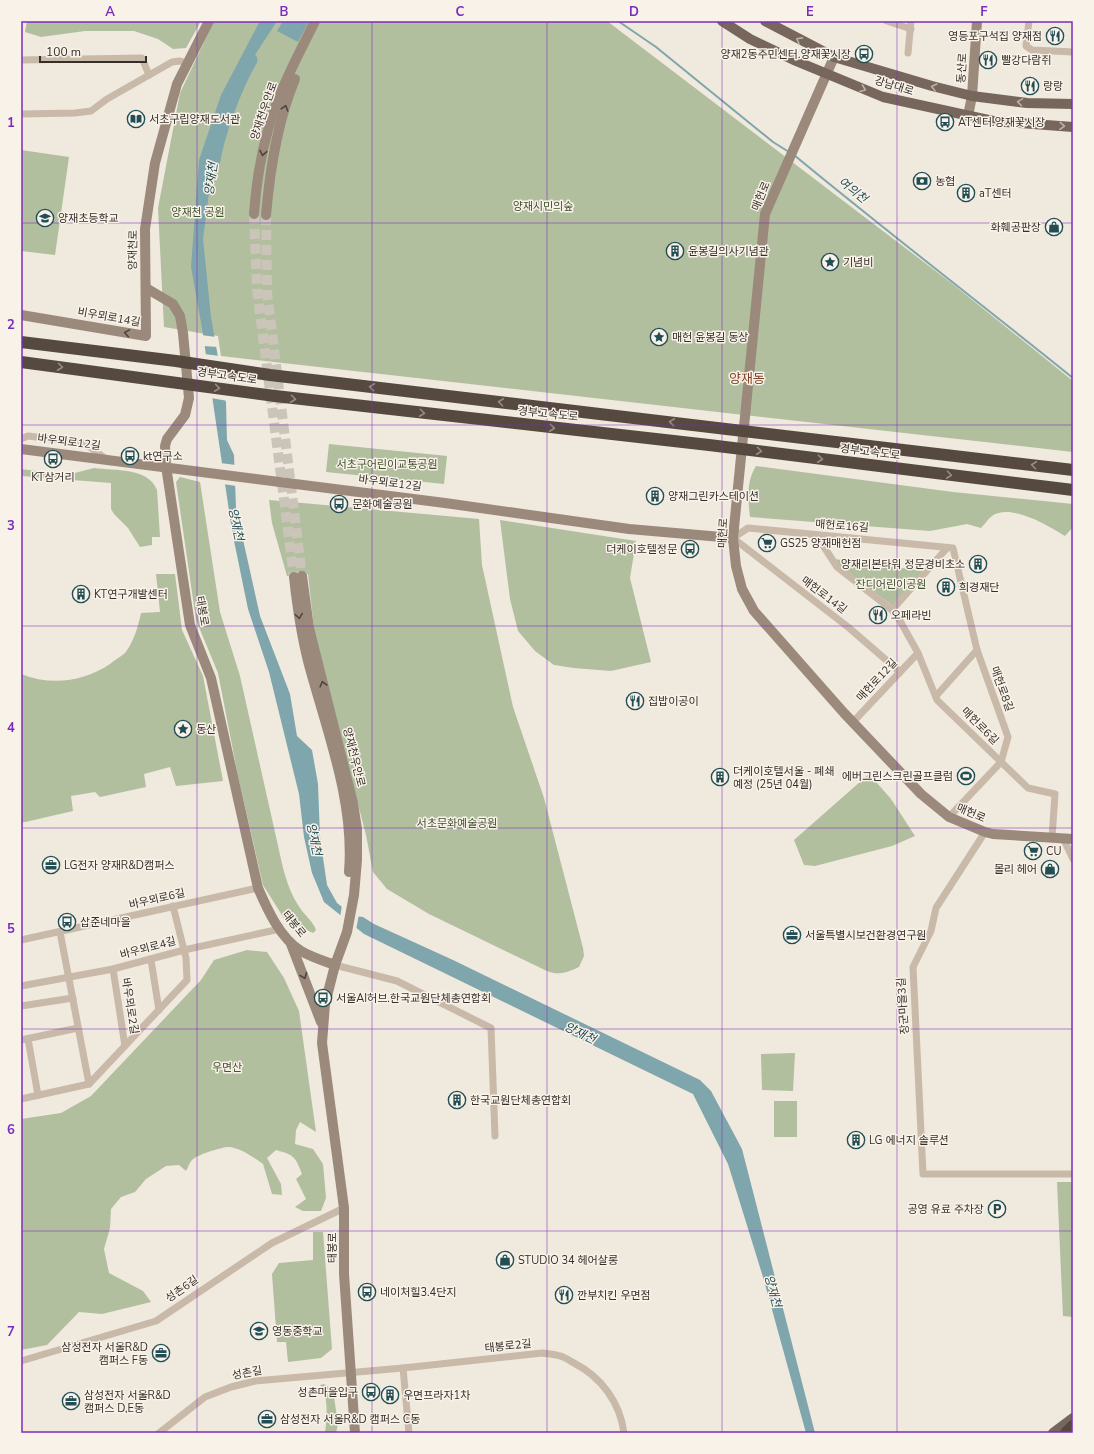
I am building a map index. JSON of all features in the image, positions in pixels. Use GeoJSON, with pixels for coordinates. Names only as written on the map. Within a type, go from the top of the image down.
{"type":"FeatureCollection","features":[{"type":"Feature","properties":{"kind":"highway","name":"경부고속도로"},"geometry":{"type":"LineString","coordinates":[[21,342],[252,372],[1073,470]]}},
{"type":"Feature","properties":{"kind":"highway","name":"경부고속도로"},"geometry":{"type":"LineString","coordinates":[[21,362],[255,393],[709,445],[1073,490]]}},
{"type":"Feature","properties":{"kind":"highway"},"geometry":{"type":"LineString","coordinates":[[1066,1433],[1073,1426]]}},
{"type":"Feature","properties":{"kind":"main road","name":"강남대로"},"geometry":{"type":"LineString","coordinates":[[722,21],[750,39],[827,75],[883,97],[992,121],[1073,127]]}},
{"type":"Feature","properties":{"kind":"main road","name":"강남대로"},"geometry":{"type":"LineString","coordinates":[[765,21],[834,57],[925,84],[972,96],[1027,103],[1073,104]]}},
{"type":"Feature","properties":{"kind":"main road"},"geometry":{"type":"LineString","coordinates":[[1053,1433],[1073,1418]]}},
{"type":"Feature","properties":{"kind":"street","name":"양재천로"},"geometry":{"type":"LineString","coordinates":[[146,288],[145,229],[155,163],[172,98],[209,21]]}},
{"type":"Feature","properties":{"kind":"street","name":"양재천우안로"},"geometry":{"type":"LineString","coordinates":[[266,215],[270,178],[279,130],[290,92],[315,21]]}},
{"type":"Feature","properties":{"kind":"street","name":"양재천우안로"},"geometry":{"type":"LineString","coordinates":[[254,214],[258,179],[268,129],[276,106],[303,53],[322,21]]}},
{"type":"Feature","properties":{"kind":"street"},"geometry":{"type":"LineString","coordinates":[[887,21],[911,30]]}},
{"type":"Feature","properties":{"kind":"street"},"geometry":{"type":"LineString","coordinates":[[908,53],[911,21]]}},
{"type":"Feature","properties":{"kind":"street","name":"동산로"},"geometry":{"type":"LineString","coordinates":[[968,116],[972,96],[978,21]]}},
{"type":"Feature","properties":{"kind":"street"},"geometry":{"type":"LineString","coordinates":[[1029,21],[1026,46],[1032,50],[1073,52]]}},
{"type":"Feature","properties":{"kind":"street","name":"매헌로"},"geometry":{"type":"LineString","coordinates":[[834,57],[765,214],[733,538],[736,566],[742,589],[754,610],[852,722],[921,794],[949,817],[993,834],[1068,839]]}},
{"type":"Feature","properties":{"kind":"street"},"geometry":{"type":"LineString","coordinates":[[21,60],[142,58],[149,75]]}},
{"type":"Feature","properties":{"kind":"street"},"geometry":{"type":"LineString","coordinates":[[21,114],[75,113],[91,111],[172,62],[180,61],[188,63]]}},
{"type":"Feature","properties":{"kind":"street"},"geometry":{"type":"LineString","coordinates":[[146,288],[173,304],[180,316],[183,333],[189,398],[185,415],[167,439],[165,446],[166,466]]}},
{"type":"Feature","properties":{"kind":"street","name":"비우뫼로14길"},"geometry":{"type":"LineString","coordinates":[[21,315],[146,336],[146,288]]}},
{"type":"Feature","properties":{"kind":"street"},"geometry":{"type":"LineString","coordinates":[[21,439],[28,436],[84,443],[105,458]]}},
{"type":"Feature","properties":{"kind":"street","name":"바우뫼로12길"},"geometry":{"type":"LineString","coordinates":[[21,448],[166,466],[629,529],[733,538]]}},
{"type":"Feature","properties":{"kind":"street","name":"태봉로"},"geometry":{"type":"LineString","coordinates":[[166,466],[190,625],[211,678],[258,888],[280,929],[289,940],[300,950],[335,965],[325,1004],[322,1025],[323,1059],[344,1208],[344,1274],[352,1372],[355,1433]]}},
{"type":"Feature","properties":{"kind":"street","name":"매헌로16길"},"geometry":{"type":"LineString","coordinates":[[733,538],[748,528],[817,536],[935,545],[950,548]]}},
{"type":"Feature","properties":{"kind":"street","name":"매헌로6길"},"geometry":{"type":"LineString","coordinates":[[817,536],[837,567],[892,610],[900,619],[918,653],[937,700],[1028,788],[1055,794],[1052,838]]}},
{"type":"Feature","properties":{"kind":"street","name":"매헌로14길"},"geometry":{"type":"LineString","coordinates":[[733,538],[848,627],[900,672]]}},
{"type":"Feature","properties":{"kind":"street"},"geometry":{"type":"LineString","coordinates":[[892,610],[950,548]]}},
{"type":"Feature","properties":{"kind":"street","name":"매헌로8길"},"geometry":{"type":"LineString","coordinates":[[949,817],[1001,762],[1008,737],[977,650],[950,548]]}},
{"type":"Feature","properties":{"kind":"street","name":"양재천우안로"},"geometry":{"type":"LineString","coordinates":[[298,576],[349,803],[357,829],[357,860],[349,924],[335,965]]}},
{"type":"Feature","properties":{"kind":"street"},"geometry":{"type":"LineString","coordinates":[[936,696],[977,650]]}},
{"type":"Feature","properties":{"kind":"street","name":"매헌로12길"},"geometry":{"type":"LineString","coordinates":[[852,722],[918,653]]}},
{"type":"Feature","properties":{"kind":"street","name":"장군마을3길"},"geometry":{"type":"LineString","coordinates":[[985,832],[936,908],[931,931],[913,966],[923,1174],[1073,1174]]}},
{"type":"Feature","properties":{"kind":"street"},"geometry":{"type":"LineString","coordinates":[[1068,839],[1073,859]]}},
{"type":"Feature","properties":{"kind":"street","name":"바우뫼로6길"},"geometry":{"type":"LineString","coordinates":[[21,940],[258,888]]}},
{"type":"Feature","properties":{"kind":"street","name":"바우뫼로2길"},"geometry":{"type":"LineString","coordinates":[[89,1084],[187,980],[184,950],[173,906]]}},
{"type":"Feature","properties":{"kind":"street","name":"바우뫼로4길"},"geometry":{"type":"LineString","coordinates":[[21,986],[113,969],[184,950],[280,929]]}},
{"type":"Feature","properties":{"kind":"street"},"geometry":{"type":"LineString","coordinates":[[21,1099],[89,1084],[60,932]]}},
{"type":"Feature","properties":{"kind":"street"},"geometry":{"type":"LineString","coordinates":[[289,940],[306,979],[322,1025]]}},
{"type":"Feature","properties":{"kind":"street"},"geometry":{"type":"LineString","coordinates":[[151,960],[159,1010]]}},
{"type":"Feature","properties":{"kind":"street"},"geometry":{"type":"LineString","coordinates":[[335,965],[397,981],[491,1028],[495,1136]]}},
{"type":"Feature","properties":{"kind":"street","name":"바우뫼로2길"},"geometry":{"type":"LineString","coordinates":[[113,969],[125,1046]]}},
{"type":"Feature","properties":{"kind":"street"},"geometry":{"type":"LineString","coordinates":[[21,1006],[73,998]]}},
{"type":"Feature","properties":{"kind":"street"},"geometry":{"type":"LineString","coordinates":[[38,1095],[24,1039],[78,1028]]}},
{"type":"Feature","properties":{"kind":"street","name":"성촌6길"},"geometry":{"type":"LineString","coordinates":[[21,1361],[156,1321],[272,1243],[344,1208]]}},
{"type":"Feature","properties":{"kind":"street","name":"태봉로2길"},"geometry":{"type":"LineString","coordinates":[[352,1372],[542,1353],[561,1356],[590,1371],[604,1385],[621,1415],[624,1433]]}},
{"type":"Feature","properties":{"kind":"street"},"geometry":{"type":"LineString","coordinates":[[403,1368],[409,1433]]}},
{"type":"Feature","properties":{"kind":"street","name":"성촌길"},"geometry":{"type":"LineString","coordinates":[[160,1433],[205,1397],[230,1387],[255,1381],[352,1372]]}},
{"type":"Feature","properties":{"kind":"green space"},"geometry":{"type":"Polygon","coordinates":[[[27,21],[201,21],[186,48],[173,49],[158,39],[134,31],[85,31],[41,37],[25,32],[27,21]]]}},
{"type":"Feature","properties":{"kind":"green space","name":"양재시민의숲"},"geometry":{"type":"Polygon","coordinates":[[[214,21],[607,21],[950,282],[1073,381],[1073,452],[221,356],[218,336],[164,327],[158,208],[180,93],[214,21]]]}},
{"type":"Feature","properties":{"kind":"green space"},"geometry":{"type":"Polygon","coordinates":[[[21,150],[69,157],[55,255],[21,251],[21,150]]]}},
{"type":"Feature","properties":{"kind":"green space","name":"서초구어린이교통공원"},"geometry":{"type":"Polygon","coordinates":[[[329,444],[447,456],[444,484],[326,472],[329,444]]]}},
{"type":"Feature","properties":{"kind":"green space"},"geometry":{"type":"Polygon","coordinates":[[[756,466],[953,492],[1073,504],[1073,527],[1065,536],[1030,517],[1009,512],[992,516],[981,528],[967,524],[930,531],[750,517],[748,497],[749,484],[756,466]]]}},
{"type":"Feature","properties":{"kind":"green space"},"geometry":{"type":"Polygon","coordinates":[[[94,468],[121,470],[139,474],[146,477],[153,483],[157,490],[160,537],[152,537],[152,545],[140,547],[128,528],[114,514],[111,509],[111,483],[21,476],[21,469],[67,475],[94,468]]]}},
{"type":"Feature","properties":{"kind":"green space"},"geometry":{"type":"Polygon","coordinates":[[[180,477],[200,482],[220,612],[240,676],[283,868],[294,898],[315,927],[316,930],[313,933],[285,920],[263,885],[238,776],[218,673],[196,620],[176,482],[180,477]]]}},
{"type":"Feature","properties":{"kind":"green space","name":"서초문화예술공원"},"geometry":{"type":"Polygon","coordinates":[[[269,500],[479,519],[482,565],[513,707],[544,798],[583,948],[584,956],[579,967],[567,972],[559,973],[547,971],[429,914],[387,889],[373,872],[366,835],[315,638],[308,574],[287,576],[272,523],[269,500]]]}},
{"type":"Feature","properties":{"kind":"green space"},"geometry":{"type":"Polygon","coordinates":[[[500,520],[636,541],[630,578],[651,662],[611,671],[574,668],[554,665],[535,651],[518,631],[510,599],[500,520]]]}},
{"type":"Feature","properties":{"kind":"green space","name":"잔디어린이공원"},"geometry":{"type":"Polygon","coordinates":[[[834,559],[924,571],[893,606],[839,566],[834,559]]]}},
{"type":"Feature","properties":{"kind":"green space"},"geometry":{"type":"Polygon","coordinates":[[[156,574],[175,574],[182,630],[203,676],[223,781],[176,786],[170,767],[144,774],[146,787],[100,797],[95,792],[71,796],[73,811],[21,823],[21,674],[44,680],[67,680],[89,675],[122,656],[133,639],[141,613],[160,612],[156,574]]]}},
{"type":"Feature","properties":{"kind":"green space"},"geometry":{"type":"Polygon","coordinates":[[[869,774],[891,799],[915,836],[892,846],[815,866],[804,865],[794,840],[869,774]]]}},
{"type":"Feature","properties":{"kind":"green space","name":"우면산"},"geometry":{"type":"Polygon","coordinates":[[[247,950],[267,952],[284,978],[299,1011],[316,1132],[300,1122],[296,1130],[295,1144],[313,1149],[323,1164],[326,1198],[321,1211],[303,1211],[295,1207],[306,1199],[296,1179],[302,1174],[298,1163],[293,1157],[276,1150],[267,1158],[281,1184],[282,1195],[272,1194],[263,1164],[247,1154],[230,1147],[210,1151],[195,1158],[191,1161],[186,1171],[179,1165],[166,1166],[146,1179],[135,1192],[121,1197],[111,1209],[110,1228],[104,1249],[109,1273],[143,1291],[151,1302],[102,1314],[79,1312],[47,1345],[21,1350],[21,1119],[61,1113],[91,1096],[201,980],[214,960],[247,950]]]}},
{"type":"Feature","properties":{"kind":"green space"},"geometry":{"type":"Polygon","coordinates":[[[795,1053],[793,1091],[762,1090],[761,1054],[795,1053]]]}},
{"type":"Feature","properties":{"kind":"green space"},"geometry":{"type":"Polygon","coordinates":[[[774,1101],[797,1101],[797,1137],[774,1137],[774,1101]]]}},
{"type":"Feature","properties":{"kind":"green space"},"geometry":{"type":"Polygon","coordinates":[[[1057,1182],[1073,1182],[1073,1317],[1063,1316],[1057,1182]]]}},
{"type":"Feature","properties":{"kind":"green space"},"geometry":{"type":"Polygon","coordinates":[[[313,1232],[323,1232],[332,1349],[321,1358],[288,1362],[286,1342],[277,1342],[272,1274],[279,1263],[313,1260],[313,1232]]]}},
{"type":"Feature","properties":{"kind":"green space"},"geometry":{"type":"Polygon","coordinates":[[[324,1384],[333,1390],[338,1424],[336,1433],[325,1433],[327,1415],[326,1402],[325,1395],[320,1385],[324,1384]]]}},
{"type":"Feature","properties":{"kind":"water"},"geometry":{"type":"Polygon","coordinates":[[[260,21],[277,21],[244,72],[215,147],[203,239],[211,317],[226,403],[227,440],[234,455],[236,508],[260,616],[290,694],[297,736],[312,750],[318,784],[320,837],[327,885],[337,903],[354,916],[363,917],[374,924],[453,960],[700,1080],[711,1091],[742,1149],[815,1433],[806,1433],[763,1277],[728,1164],[693,1094],[364,934],[324,902],[312,873],[304,837],[299,794],[269,672],[248,609],[232,531],[202,328],[191,267],[199,160],[221,95],[260,21]]]}},
{"type":"Feature","properties":{"kind":"water"},"geometry":{"type":"Polygon","coordinates":[[[283,21],[309,21],[298,42],[277,31],[283,21]]]}},
{"type":"Feature","properties":{"kind":"pier"},"geometry":{"type":"Polygon","coordinates":[[[201,335],[216,337],[218,347],[203,346],[201,335]]]}},
{"type":"Feature","properties":{"kind":"pier"},"geometry":{"type":"Polygon","coordinates":[[[204,354],[220,356],[228,401],[211,398],[204,354]]]}},
{"type":"Feature","properties":{"kind":"pier"},"geometry":{"type":"Polygon","coordinates":[[[220,463],[236,465],[236,486],[223,484],[220,463]]]}},
{"type":"Feature","properties":{"kind":"pier"},"geometry":{"type":"Polygon","coordinates":[[[342,905],[355,914],[359,914],[356,930],[340,918],[342,905]]]}},
{"type":"Feature","properties":{"kind":"waterway","name":"여의천"},"geometry":{"type":"LineString","coordinates":[[618,21],[656,47],[773,142],[789,152]]}},
{"type":"Feature","properties":{"kind":"waterway","name":"양재천"},"geometry":{"type":"LineString","coordinates":[[213,165],[215,152],[228,111],[251,60]]}},
{"type":"Feature","properties":{"kind":"waterway","name":"여의천"},"geometry":{"type":"LineString","coordinates":[[794,155],[1073,378]]}},
{"type":"Feature","properties":{"kind":"tunnel"},"geometry":{"type":"LineString","coordinates":[[254,214],[257,290],[294,577]]}},
{"type":"Feature","properties":{"kind":"tunnel"},"geometry":{"type":"LineString","coordinates":[[266,215],[267,292],[302,576]]}},
{"type":"Feature","properties":{"kind":"place","name":"영등포구석집 양재점"},"geometry":{"type":"Point","coordinates":[1055,36]}},
{"type":"Feature","properties":{"kind":"place","name":"양재2동주민센터.양재꽃시장"},"geometry":{"type":"Point","coordinates":[864,54]}},
{"type":"Feature","properties":{"kind":"place","name":"빨강다람쥐"},"geometry":{"type":"Point","coordinates":[988,60]}},
{"type":"Feature","properties":{"kind":"place","name":"랑랑"},"geometry":{"type":"Point","coordinates":[1030,86]}},
{"type":"Feature","properties":{"kind":"place","name":"서초구립양재도서관"},"geometry":{"type":"Point","coordinates":[136,119]}},
{"type":"Feature","properties":{"kind":"place","name":"AT센터.양재꽃시장"},"geometry":{"type":"Point","coordinates":[945,122]}},
{"type":"Feature","properties":{"kind":"place","name":"농협"},"geometry":{"type":"Point","coordinates":[922,181]}},
{"type":"Feature","properties":{"kind":"place","name":"aT센터"},"geometry":{"type":"Point","coordinates":[966,193]}},
{"type":"Feature","properties":{"kind":"place","name":"양재초등학교"},"geometry":{"type":"Point","coordinates":[45,218]}},
{"type":"Feature","properties":{"kind":"place","name":"화훼공판장"},"geometry":{"type":"Point","coordinates":[1054,227]}},
{"type":"Feature","properties":{"kind":"place","name":"윤봉길의사기념관"},"geometry":{"type":"Point","coordinates":[675,251]}},
{"type":"Feature","properties":{"kind":"place","name":"기념비"},"geometry":{"type":"Point","coordinates":[830,262]}},
{"type":"Feature","properties":{"kind":"place","name":"매헌 윤봉길 동상"},"geometry":{"type":"Point","coordinates":[659,337]}},
{"type":"Feature","properties":{"kind":"place","name":"kt연구소"},"geometry":{"type":"Point","coordinates":[130,456]}},
{"type":"Feature","properties":{"kind":"place","name":"KT삼거리"},"geometry":{"type":"Point","coordinates":[53,459]}},
{"type":"Feature","properties":{"kind":"place","name":"양재그린카스테이션"},"geometry":{"type":"Point","coordinates":[655,496]}},
{"type":"Feature","properties":{"kind":"place","name":"문화예술공원"},"geometry":{"type":"Point","coordinates":[339,504]}},
{"type":"Feature","properties":{"kind":"place","name":"GS25 양재매헌점"},"geometry":{"type":"Point","coordinates":[767,543]}},
{"type":"Feature","properties":{"kind":"place","name":"더케이호텔정문"},"geometry":{"type":"Point","coordinates":[690,549]}},
{"type":"Feature","properties":{"kind":"place","name":"양재리본타워 정문경비초소"},"geometry":{"type":"Point","coordinates":[978,564]}},
{"type":"Feature","properties":{"kind":"place","name":"희경재단"},"geometry":{"type":"Point","coordinates":[946,587]}},
{"type":"Feature","properties":{"kind":"place","name":"KT연구개발센터"},"geometry":{"type":"Point","coordinates":[81,594]}},
{"type":"Feature","properties":{"kind":"place","name":"오페라빈"},"geometry":{"type":"Point","coordinates":[878,615]}},
{"type":"Feature","properties":{"kind":"place","name":"집밥이공이"},"geometry":{"type":"Point","coordinates":[635,701]}},
{"type":"Feature","properties":{"kind":"place","name":"동산"},"geometry":{"type":"Point","coordinates":[183,729]}},
{"type":"Feature","properties":{"kind":"place","name":"에버그린스크린골프클럼"},"geometry":{"type":"Point","coordinates":[966,776]}},
{"type":"Feature","properties":{"kind":"place","name":"더케이호텔서울 - 폐쇄 예정 (25년 04월)"},"geometry":{"type":"Point","coordinates":[720,777]}},
{"type":"Feature","properties":{"kind":"place","name":"CU"},"geometry":{"type":"Point","coordinates":[1033,851]}},
{"type":"Feature","properties":{"kind":"place","name":"LG전자 양재R&D캠퍼스"},"geometry":{"type":"Point","coordinates":[51,865]}},
{"type":"Feature","properties":{"kind":"place","name":"몰리 헤어"},"geometry":{"type":"Point","coordinates":[1050,869]}},
{"type":"Feature","properties":{"kind":"place","name":"삽준네마을"},"geometry":{"type":"Point","coordinates":[67,922]}},
{"type":"Feature","properties":{"kind":"place","name":"서울특별시보건환경연구원"},"geometry":{"type":"Point","coordinates":[792,935]}},
{"type":"Feature","properties":{"kind":"place","name":"서울AI허브.한국교원단체총연합회"},"geometry":{"type":"Point","coordinates":[323,998]}},
{"type":"Feature","properties":{"kind":"place","name":"한국교원단체총연합회"},"geometry":{"type":"Point","coordinates":[457,1100]}},
{"type":"Feature","properties":{"kind":"place","name":"LG 에너지 솔루션"},"geometry":{"type":"Point","coordinates":[856,1140]}},
{"type":"Feature","properties":{"kind":"place","name":"공영 유료 주차장"},"geometry":{"type":"Point","coordinates":[997,1209]}},
{"type":"Feature","properties":{"kind":"place","name":"STUDIO 34 헤어살롱"},"geometry":{"type":"Point","coordinates":[505,1260]}},
{"type":"Feature","properties":{"kind":"place","name":"네이처힐3.4단지"},"geometry":{"type":"Point","coordinates":[367,1292]}},
{"type":"Feature","properties":{"kind":"place","name":"깐부치킨 우면점"},"geometry":{"type":"Point","coordinates":[564,1295]}},
{"type":"Feature","properties":{"kind":"place","name":"영동중학교"},"geometry":{"type":"Point","coordinates":[259,1331]}},
{"type":"Feature","properties":{"kind":"place","name":"삼성전자 서울R&D 캠퍼스 F동"},"geometry":{"type":"Point","coordinates":[161,1353]}},
{"type":"Feature","properties":{"kind":"place","name":"성촌마을입구"},"geometry":{"type":"Point","coordinates":[371,1392]}},
{"type":"Feature","properties":{"kind":"place","name":"우면프라자1차"},"geometry":{"type":"Point","coordinates":[390,1395]}},
{"type":"Feature","properties":{"kind":"place","name":"삼성전자 서울R&D 캠퍼스 D,E동"},"geometry":{"type":"Point","coordinates":[71,1401]}},
{"type":"Feature","properties":{"kind":"place","name":"삼성전자 서울R&D 캠퍼스 C동"},"geometry":{"type":"Point","coordinates":[267,1419]}},
{"type":"Feature","properties":{"kind":"district","name":"양재동"},"geometry":{"type":"Point","coordinates":[747,379]}},
{"type":"Feature","properties":{"kind":"park label","name":"양재천 공원"},"geometry":{"type":"Point","coordinates":[198,212]}}]}
